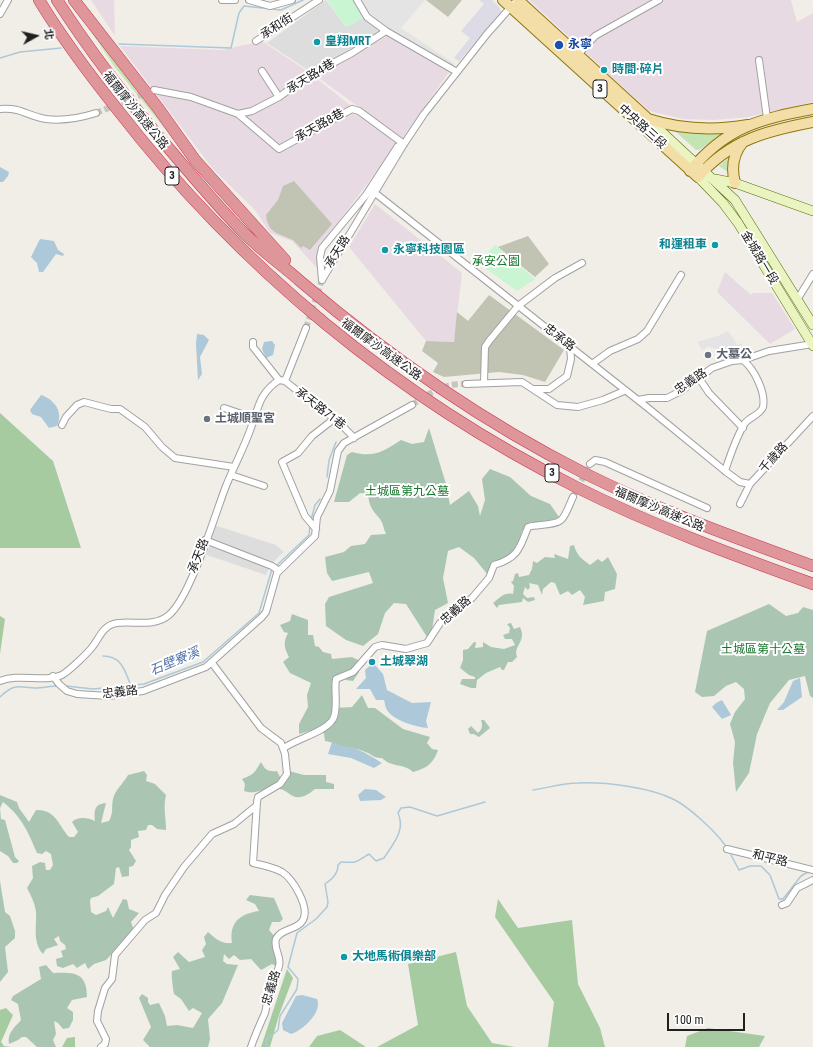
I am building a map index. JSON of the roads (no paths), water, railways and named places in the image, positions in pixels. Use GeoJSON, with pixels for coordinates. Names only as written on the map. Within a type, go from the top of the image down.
{"type":"FeatureCollection","features":[{"type":"Feature","properties":{"kind":"highway","name":"福爾摩沙高速公路"},"geometry":{"type":"LineString","coordinates":[[39,0],[92,78],[137,136],[197,203],[280,285],[315,316],[393,376],[458,420],[577,487],[649,521],[737,557],[813,584]]}},
{"type":"Feature","properties":{"kind":"highway","name":"福爾摩沙高速公路"},"geometry":{"type":"LineString","coordinates":[[60,4],[104,69],[209,195],[246,235],[313,292],[403,362],[464,404],[531,444],[585,473],[650,503],[813,566]]}},
{"type":"Feature","properties":{"kind":"highway"},"geometry":{"type":"LineString","coordinates":[[77,4],[158,108],[195,160],[313,292]]}},
{"type":"Feature","properties":{"kind":"main road","name":"中央路三段"},"geometry":{"type":"LineString","coordinates":[[512,2],[578,54],[648,119],[697,170]]}},
{"type":"Feature","properties":{"kind":"main road","name":"中央路三段"},"geometry":{"type":"LineString","coordinates":[[512,2],[571,62],[697,170]]}},
{"type":"Feature","properties":{"kind":"main road","name":"3"},"geometry":{"type":"LineString","coordinates":[[648,119],[668,126],[726,129],[748,125],[768,118],[813,109]]}},
{"type":"Feature","properties":{"kind":"main road"},"geometry":{"type":"LineString","coordinates":[[813,122],[773,130],[744,141],[697,170],[714,179],[735,183],[813,212]]}},
{"type":"Feature","properties":{"kind":"main road","name":"3"},"geometry":{"type":"LineString","coordinates":[[697,170],[714,145],[748,125]]}},
{"type":"Feature","properties":{"kind":"main road"},"geometry":{"type":"LineString","coordinates":[[735,183],[733,165],[738,148],[744,141]]}},
{"type":"Feature","properties":{"kind":"main road","name":"金城路一段"},"geometry":{"type":"LineString","coordinates":[[697,170],[738,223],[813,345]]}},
{"type":"Feature","properties":{"kind":"main road","name":"金城路一段"},"geometry":{"type":"LineString","coordinates":[[714,179],[740,206],[813,325]]}},
{"type":"Feature","properties":{"kind":"street"},"geometry":{"type":"LineString","coordinates":[[0,14],[8,0]]}},
{"type":"Feature","properties":{"kind":"street"},"geometry":{"type":"LineString","coordinates":[[222,0],[235,0]]}},
{"type":"Feature","properties":{"kind":"street"},"geometry":{"type":"LineString","coordinates":[[249,0],[270,6],[292,0]]}},
{"type":"Feature","properties":{"kind":"street","name":"承和街"},"geometry":{"type":"LineString","coordinates":[[256,41],[319,0]]}},
{"type":"Feature","properties":{"kind":"street"},"geometry":{"type":"LineString","coordinates":[[357,0],[367,17],[386,31],[457,72]]}},
{"type":"Feature","properties":{"kind":"street"},"geometry":{"type":"LineString","coordinates":[[571,62],[594,36],[659,0]]}},
{"type":"Feature","properties":{"kind":"street","name":"承天路"},"geometry":{"type":"LineString","coordinates":[[372,190],[322,280],[320,257],[322,248],[372,190],[457,72],[512,2]]}},
{"type":"Feature","properties":{"kind":"street","name":"承天路4巷"},"geometry":{"type":"LineString","coordinates":[[238,114],[252,111],[279,97],[305,78],[352,53],[386,31]]}},
{"type":"Feature","properties":{"kind":"street"},"geometry":{"type":"LineString","coordinates":[[759,60],[768,118]]}},
{"type":"Feature","properties":{"kind":"street"},"geometry":{"type":"LineString","coordinates":[[262,71],[279,97]]}},
{"type":"Feature","properties":{"kind":"street"},"geometry":{"type":"LineString","coordinates":[[154,90],[191,97],[238,114]]}},
{"type":"Feature","properties":{"kind":"street"},"geometry":{"type":"LineString","coordinates":[[0,110],[13,108],[44,119],[60,120],[96,113]]}},
{"type":"Feature","properties":{"kind":"street","name":"承天路8巷"},"geometry":{"type":"LineString","coordinates":[[238,114],[279,149],[352,108],[359,111],[404,144]]}},
{"type":"Feature","properties":{"kind":"street","name":"忠承路"},"geometry":{"type":"LineString","coordinates":[[372,190],[624,391],[638,400],[725,471],[740,482],[750,484]]}},
{"type":"Feature","properties":{"kind":"street"},"geometry":{"type":"LineString","coordinates":[[330,239],[323,257],[326,261],[334,259]]}},
{"type":"Feature","properties":{"kind":"street"},"geometry":{"type":"LineString","coordinates":[[321,262],[329,268]]}},
{"type":"Feature","properties":{"kind":"street"},"geometry":{"type":"LineString","coordinates":[[484,383],[484,347],[518,306],[555,278],[582,263]]}},
{"type":"Feature","properties":{"kind":"street"},"geometry":{"type":"LineString","coordinates":[[798,300],[813,274]]}},
{"type":"Feature","properties":{"kind":"street"},"geometry":{"type":"LineString","coordinates":[[592,364],[610,351],[638,339],[646,331],[680,275]]}},
{"type":"Feature","properties":{"kind":"street","name":"承天路"},"geometry":{"type":"LineString","coordinates":[[0,681],[10,677],[27,678],[62,675],[93,646],[103,632],[113,624],[158,621],[170,615],[184,594],[262,398],[272,385],[282,380],[306,328]]}},
{"type":"Feature","properties":{"kind":"street","name":"承天路71巷"},"geometry":{"type":"LineString","coordinates":[[253,342],[253,347],[282,380],[334,418],[354,438]]}},
{"type":"Feature","properties":{"kind":"street","name":"忠義路"},"geometry":{"type":"LineString","coordinates":[[638,400],[649,398],[666,398],[681,391],[712,368],[732,361],[743,360],[769,351],[813,345]]}},
{"type":"Feature","properties":{"kind":"street"},"geometry":{"type":"LineString","coordinates":[[533,389],[549,389],[567,376],[571,359],[570,347]]}},
{"type":"Feature","properties":{"kind":"street"},"geometry":{"type":"LineString","coordinates":[[725,471],[743,428],[750,418],[760,412],[762,407],[763,399],[753,371],[743,360]]}},
{"type":"Feature","properties":{"kind":"street"},"geometry":{"type":"LineString","coordinates":[[698,378],[743,428]]}},
{"type":"Feature","properties":{"kind":"street"},"geometry":{"type":"LineString","coordinates":[[466,384],[522,382],[557,405],[578,407],[603,400],[624,391]]}},
{"type":"Feature","properties":{"kind":"street"},"geometry":{"type":"LineString","coordinates":[[62,426],[66,417],[77,405],[84,402],[111,409],[120,409],[145,427],[162,447],[175,458],[234,467]]}},
{"type":"Feature","properties":{"kind":"street","name":"忠義路"},"geometry":{"type":"LineString","coordinates":[[53,676],[67,691],[77,694],[102,696],[143,691],[181,678],[212,663],[266,612],[276,568],[312,541],[315,536],[317,517],[330,491],[338,451],[344,444],[412,405]]}},
{"type":"Feature","properties":{"kind":"street"},"geometry":{"type":"LineString","coordinates":[[224,408],[254,418]]}},
{"type":"Feature","properties":{"kind":"street","name":"千歲路"},"geometry":{"type":"LineString","coordinates":[[740,504],[750,484],[813,416]]}},
{"type":"Feature","properties":{"kind":"street"},"geometry":{"type":"LineString","coordinates":[[315,528],[304,516],[282,462],[298,453],[312,436],[334,418]]}},
{"type":"Feature","properties":{"kind":"street"},"geometry":{"type":"LineString","coordinates":[[590,464],[595,460],[605,462],[707,508]]}},
{"type":"Feature","properties":{"kind":"street"},"geometry":{"type":"LineString","coordinates":[[231,475],[264,486]]}},
{"type":"Feature","properties":{"kind":"street","name":"忠義路"},"geometry":{"type":"LineString","coordinates":[[284,748],[329,724],[334,717],[334,688],[336,679],[353,672],[375,647],[382,645],[406,648],[427,643],[440,623],[472,598],[490,578],[494,565],[504,562],[516,555],[522,545],[528,527],[537,524],[554,523],[561,520],[573,497]]}},
{"type":"Feature","properties":{"kind":"street"},"geometry":{"type":"LineString","coordinates":[[206,540],[276,568]]}},
{"type":"Feature","properties":{"kind":"street"},"geometry":{"type":"LineString","coordinates":[[101,1047],[105,1044],[106,1039],[97,1021],[98,1011],[105,988],[112,979],[115,955],[145,920],[156,913],[165,895],[184,867],[212,834],[234,824],[256,806],[258,797],[280,784],[288,774],[284,748],[278,739],[261,728],[212,663]]}},
{"type":"Feature","properties":{"kind":"street","name":"忠義路"},"geometry":{"type":"LineString","coordinates":[[251,1047],[265,1012],[269,992],[279,966],[275,948],[276,940],[280,934],[300,923],[304,919],[305,910],[304,903],[288,877],[283,873],[265,865],[253,863],[256,806]]}},
{"type":"Feature","properties":{"kind":"street","name":"和平路"},"geometry":{"type":"LineString","coordinates":[[728,849],[813,870]]}},
{"type":"Feature","properties":{"kind":"street"},"geometry":{"type":"LineString","coordinates":[[782,905],[787,903],[797,888],[813,880]]}},
{"type":"Feature","properties":{"kind":"water"},"geometry":{"type":"Polygon","coordinates":[[[0,167],[9,172],[8,176],[3,182],[0,182],[0,167]]]}},
{"type":"Feature","properties":{"kind":"water"},"geometry":{"type":"Polygon","coordinates":[[[40,239],[54,241],[58,250],[64,254],[63,256],[56,254],[43,272],[39,272],[37,263],[31,257],[40,239]]]}},
{"type":"Feature","properties":{"kind":"water"},"geometry":{"type":"Polygon","coordinates":[[[197,334],[204,335],[209,340],[200,357],[202,374],[198,380],[196,344],[197,334]]]}},
{"type":"Feature","properties":{"kind":"water"},"geometry":{"type":"Polygon","coordinates":[[[272,341],[275,345],[273,355],[266,358],[262,349],[264,342],[272,341]]]}},
{"type":"Feature","properties":{"kind":"water"},"geometry":{"type":"Polygon","coordinates":[[[41,395],[54,403],[59,416],[57,426],[49,428],[41,417],[32,414],[30,410],[41,395]]]}},
{"type":"Feature","properties":{"kind":"water"},"geometry":{"type":"Polygon","coordinates":[[[373,663],[383,674],[387,690],[412,703],[431,702],[426,721],[428,728],[412,725],[390,714],[385,706],[384,700],[376,700],[370,689],[356,689],[366,678],[365,670],[373,663]]]}},
{"type":"Feature","properties":{"kind":"water"},"geometry":{"type":"Polygon","coordinates":[[[800,678],[802,697],[783,710],[777,710],[784,702],[793,681],[800,678]]]}},
{"type":"Feature","properties":{"kind":"water"},"geometry":{"type":"Polygon","coordinates":[[[722,700],[731,715],[722,719],[712,707],[722,700]]]}},
{"type":"Feature","properties":{"kind":"water"},"geometry":{"type":"Polygon","coordinates":[[[332,742],[361,751],[382,763],[374,768],[351,758],[328,754],[332,742]]]}},
{"type":"Feature","properties":{"kind":"water"},"geometry":{"type":"Polygon","coordinates":[[[365,789],[376,790],[386,797],[381,800],[360,801],[358,795],[365,789]]]}},
{"type":"Feature","properties":{"kind":"water"},"geometry":{"type":"Polygon","coordinates":[[[302,995],[317,999],[317,1010],[306,1025],[291,1034],[283,1030],[282,1023],[296,996],[302,995]]]}},
{"type":"Feature","properties":{"kind":"waterway"},"geometry":{"type":"LineString","coordinates":[[119,44],[231,48],[239,13],[244,6],[281,10],[303,0]]}},
{"type":"Feature","properties":{"kind":"waterway"},"geometry":{"type":"LineString","coordinates":[[0,58],[20,52],[61,48]]}},
{"type":"Feature","properties":{"kind":"waterway","name":"石壁寮溪"},"geometry":{"type":"LineString","coordinates":[[327,477],[329,460],[336,442]]}},
{"type":"Feature","properties":{"kind":"waterway","name":"石壁寮溪"},"geometry":{"type":"LineString","coordinates":[[311,520],[315,505],[320,499]]}},
{"type":"Feature","properties":{"kind":"waterway","name":"石壁寮溪"},"geometry":{"type":"LineString","coordinates":[[275,567],[309,535],[310,526]]}},
{"type":"Feature","properties":{"kind":"waterway","name":"石壁寮溪"},"geometry":{"type":"LineString","coordinates":[[66,686],[93,689],[144,684],[203,662],[259,613],[272,569]]}},
{"type":"Feature","properties":{"kind":"waterway"},"geometry":{"type":"LineString","coordinates":[[103,656],[115,659],[122,665],[131,686]]}},
{"type":"Feature","properties":{"kind":"waterway","name":"石壁寮溪"},"geometry":{"type":"LineString","coordinates":[[0,697],[16,687],[35,688],[58,686]]}},
{"type":"Feature","properties":{"kind":"waterway"},"geometry":{"type":"LineString","coordinates":[[533,790],[572,783],[589,783],[628,786],[665,795],[688,808],[709,827],[725,845]]}},
{"type":"Feature","properties":{"kind":"waterway"},"geometry":{"type":"LineString","coordinates":[[267,1047],[266,1040],[278,1030],[280,1016],[297,989],[298,979],[288,967],[297,933],[316,919],[327,907],[328,902],[325,884],[334,876],[338,865],[341,862],[356,862],[369,854],[376,861],[384,858],[397,837],[400,825],[398,813],[401,808],[410,807],[437,816],[485,802]]}},
{"type":"Feature","properties":{"kind":"waterway"},"geometry":{"type":"LineString","coordinates":[[731,855],[739,870],[750,866],[761,866],[770,875],[779,899],[783,899],[801,876],[808,872]]}},
{"type":"Feature","properties":{"kind":"tunnel"},"geometry":{"type":"LineString","coordinates":[[96,113],[148,92]]}},
{"type":"Feature","properties":{"kind":"tunnel"},"geometry":{"type":"LineString","coordinates":[[306,328],[322,280]]}},
{"type":"Feature","properties":{"kind":"tunnel"},"geometry":{"type":"LineString","coordinates":[[412,405],[444,387],[466,384]]}},
{"type":"Feature","properties":{"kind":"tunnel"},"geometry":{"type":"LineString","coordinates":[[573,497],[590,464]]}},
{"type":"Feature","properties":{"kind":"place","name":"皇翔MRT"},"geometry":{"type":"Point","coordinates":[317,42]}},
{"type":"Feature","properties":{"kind":"place","name":"永寧"},"geometry":{"type":"Point","coordinates":[559,45]}},
{"type":"Feature","properties":{"kind":"place","name":"時間·碎片"},"geometry":{"type":"Point","coordinates":[604,70]}},
{"type":"Feature","properties":{"kind":"place","name":"和運租車"},"geometry":{"type":"Point","coordinates":[715,245]}},
{"type":"Feature","properties":{"kind":"place","name":"永寧科技園區"},"geometry":{"type":"Point","coordinates":[385,250]}},
{"type":"Feature","properties":{"kind":"place","name":"大墓公"},"geometry":{"type":"Point","coordinates":[708,355]}},
{"type":"Feature","properties":{"kind":"place","name":"土城順聖宮"},"geometry":{"type":"Point","coordinates":[207,419]}},
{"type":"Feature","properties":{"kind":"place","name":"土城翠湖"},"geometry":{"type":"Point","coordinates":[372,662]}},
{"type":"Feature","properties":{"kind":"place","name":"大地馬術俱樂部"},"geometry":{"type":"Point","coordinates":[344,957]}},
{"type":"Feature","properties":{"kind":"park label","name":"承安公園"},"geometry":{"type":"Point","coordinates":[496,262]}},
{"type":"Feature","properties":{"kind":"park label","name":"土城區第九公墓"},"geometry":{"type":"Point","coordinates":[407,492]}},
{"type":"Feature","properties":{"kind":"park label","name":"土城區第十公墓"},"geometry":{"type":"Point","coordinates":[763,650]}}]}
